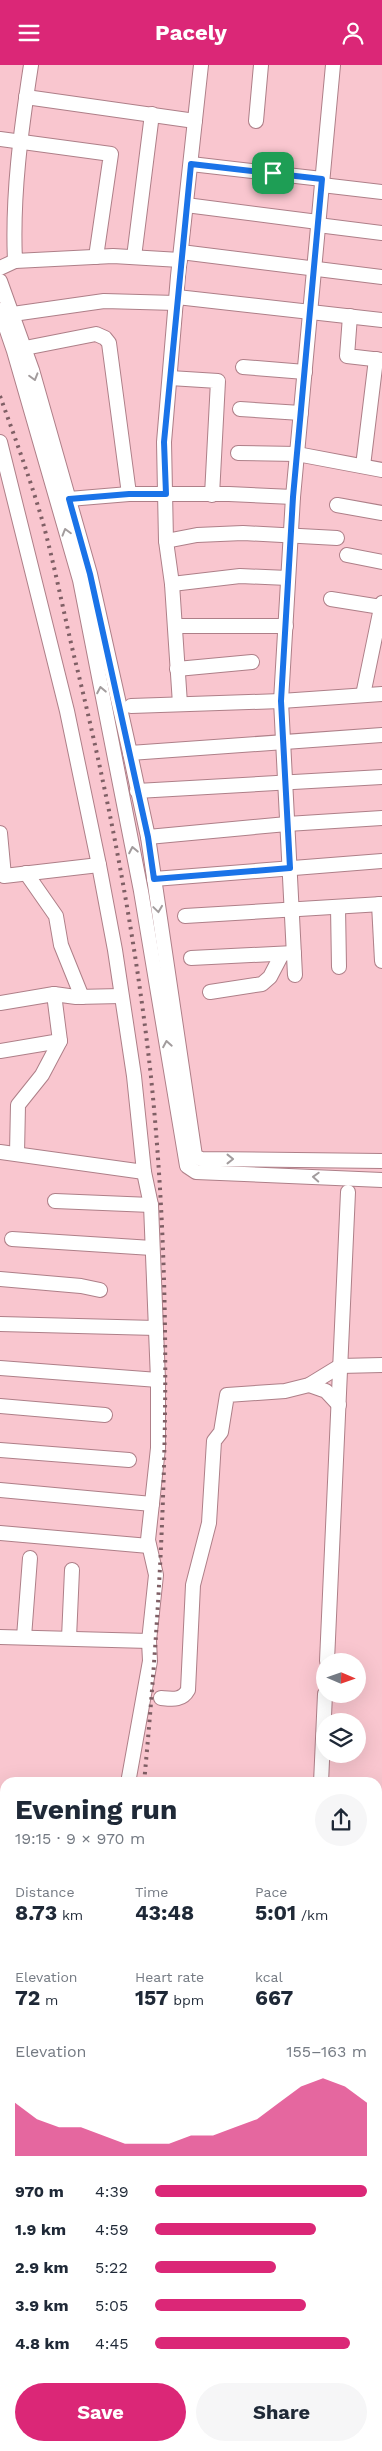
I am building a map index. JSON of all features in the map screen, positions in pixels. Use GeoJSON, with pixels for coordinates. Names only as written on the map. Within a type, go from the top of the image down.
{"type":"FeatureCollection","features":[{"type":"Feature","properties":{"kind":"street"},"geometry":{"type":"LineString","coordinates":[[15,261],[13,228],[19,142],[30,65]]}},
{"type":"Feature","properties":{"kind":"street"},"geometry":{"type":"LineString","coordinates":[[180,705],[172,584],[166,541],[164,442],[176,300],[201,65]]}},
{"type":"Feature","properties":{"kind":"street"},"geometry":{"type":"LineString","coordinates":[[256,121],[261,65]]}},
{"type":"Feature","properties":{"kind":"street"},"geometry":{"type":"LineString","coordinates":[[296,975],[288,954],[292,910],[281,701],[293,497],[333,65]]}},
{"type":"Feature","properties":{"kind":"street"},"geometry":{"type":"LineString","coordinates":[[26,97],[195,121]]}},
{"type":"Feature","properties":{"kind":"street"},"geometry":{"type":"LineString","coordinates":[[134,257],[152,114]]}},
{"type":"Feature","properties":{"kind":"street"},"geometry":{"type":"LineString","coordinates":[[0,139],[111,154],[96,257]]}},
{"type":"Feature","properties":{"kind":"street"},"geometry":{"type":"LineString","coordinates":[[191,164],[382,192]]}},
{"type":"Feature","properties":{"kind":"street"},"geometry":{"type":"LineString","coordinates":[[186,205],[382,233]]}},
{"type":"Feature","properties":{"kind":"street"},"geometry":{"type":"LineString","coordinates":[[0,268],[15,261],[96,257],[181,256],[382,277]]}},
{"type":"Feature","properties":{"kind":"street"},"geometry":{"type":"LineString","coordinates":[[0,281],[14,351],[80,580],[141,891],[187,1166],[196,1172],[350,1183],[382,1180]]}},
{"type":"Feature","properties":{"kind":"street"},"geometry":{"type":"LineString","coordinates":[[7,312],[104,301],[176,300],[382,320]]}},
{"type":"Feature","properties":{"kind":"street"},"geometry":{"type":"LineString","coordinates":[[7,312],[25,348],[90,574],[130,753],[148,837],[193,1153],[195,1157],[201,1159],[345,1159],[382,1161]]}},
{"type":"Feature","properties":{"kind":"street"},"geometry":{"type":"LineString","coordinates":[[350,317],[348,356],[379,359],[363,466]]}},
{"type":"Feature","properties":{"kind":"street"},"geometry":{"type":"LineString","coordinates":[[25,348],[96,334],[105,338],[109,343],[129,494]]}},
{"type":"Feature","properties":{"kind":"street"},"geometry":{"type":"LineString","coordinates":[[243,367],[305,372]]}},
{"type":"Feature","properties":{"kind":"street"},"geometry":{"type":"LineString","coordinates":[[170,378],[218,381],[212,495]]}},
{"type":"Feature","properties":{"kind":"street"},"geometry":{"type":"LineString","coordinates":[[240,409],[301,413]]}},
{"type":"Feature","properties":{"kind":"street"},"geometry":{"type":"LineString","coordinates":[[0,442],[67,711],[99,865],[115,950],[134,1076],[144,1172],[151,1205],[158,1381],[158,1448],[149,1545],[156,1575],[149,1641],[152,1697],[130,1777]]}},
{"type":"Feature","properties":{"kind":"street"},"geometry":{"type":"LineString","coordinates":[[238,453],[297,454],[382,470]]}},
{"type":"Feature","properties":{"kind":"street"},"geometry":{"type":"LineString","coordinates":[[69,499],[129,494],[293,497]]}},
{"type":"Feature","properties":{"kind":"street"},"geometry":{"type":"LineString","coordinates":[[337,505],[382,513]]}},
{"type":"Feature","properties":{"kind":"street"},"geometry":{"type":"LineString","coordinates":[[166,541],[197,535],[243,533],[337,538]]}},
{"type":"Feature","properties":{"kind":"street"},"geometry":{"type":"LineString","coordinates":[[347,555],[382,562]]}},
{"type":"Feature","properties":{"kind":"street"},"geometry":{"type":"LineString","coordinates":[[172,584],[240,575],[288,578]]}},
{"type":"Feature","properties":{"kind":"street"},"geometry":{"type":"LineString","coordinates":[[331,599],[381,607]]}},
{"type":"Feature","properties":{"kind":"street"},"geometry":{"type":"LineString","coordinates":[[363,695],[382,603]]}},
{"type":"Feature","properties":{"kind":"street"},"geometry":{"type":"LineString","coordinates":[[175,626],[286,626]]}},
{"type":"Feature","properties":{"kind":"street"},"geometry":{"type":"LineString","coordinates":[[177,669],[252,662]]}},
{"type":"Feature","properties":{"kind":"street"},"geometry":{"type":"LineString","coordinates":[[132,706],[281,701],[382,693]]}},
{"type":"Feature","properties":{"kind":"street"},"geometry":{"type":"LineString","coordinates":[[130,753],[382,735]]}},
{"type":"Feature","properties":{"kind":"street"},"geometry":{"type":"LineString","coordinates":[[137,791],[382,777]]}},
{"type":"Feature","properties":{"kind":"street"},"geometry":{"type":"LineString","coordinates":[[148,837],[288,824],[382,818]]}},
{"type":"Feature","properties":{"kind":"street"},"geometry":{"type":"LineString","coordinates":[[0,833],[2,877],[99,865]]}},
{"type":"Feature","properties":{"kind":"street"},"geometry":{"type":"LineString","coordinates":[[154,879],[382,861]]}},
{"type":"Feature","properties":{"kind":"street"},"geometry":{"type":"LineString","coordinates":[[26,873],[56,916],[61,945],[82,997]]}},
{"type":"Feature","properties":{"kind":"street"},"geometry":{"type":"LineString","coordinates":[[185,916],[380,904],[382,961]]}},
{"type":"Feature","properties":{"kind":"street"},"geometry":{"type":"LineString","coordinates":[[338,907],[339,967]]}},
{"type":"Feature","properties":{"kind":"street"},"geometry":{"type":"LineString","coordinates":[[190,958],[288,954]]}},
{"type":"Feature","properties":{"kind":"street"},"geometry":{"type":"LineString","coordinates":[[210,992],[262,984],[288,954]]}},
{"type":"Feature","properties":{"kind":"street"},"geometry":{"type":"LineString","coordinates":[[0,1003],[54,995],[82,997],[121,996]]}},
{"type":"Feature","properties":{"kind":"street"},"geometry":{"type":"LineString","coordinates":[[17,1153],[18,1105],[42,1075],[60,1041],[54,995]]}},
{"type":"Feature","properties":{"kind":"street"},"geometry":{"type":"LineString","coordinates":[[0,1051],[60,1041]]}},
{"type":"Feature","properties":{"kind":"street"},"geometry":{"type":"LineString","coordinates":[[0,1152],[144,1172]]}},
{"type":"Feature","properties":{"kind":"street"},"geometry":{"type":"LineString","coordinates":[[187,1166],[201,1159]]}},
{"type":"Feature","properties":{"kind":"street"},"geometry":{"type":"LineString","coordinates":[[327,1653],[350,1183],[345,1159]]}},
{"type":"Feature","properties":{"kind":"street"},"geometry":{"type":"LineString","coordinates":[[350,1183],[360,1160]]}},
{"type":"Feature","properties":{"kind":"street"},"geometry":{"type":"LineString","coordinates":[[55,1201],[151,1205]]}},
{"type":"Feature","properties":{"kind":"street"},"geometry":{"type":"LineString","coordinates":[[12,1239],[152,1248]]}},
{"type":"Feature","properties":{"kind":"street"},"geometry":{"type":"LineString","coordinates":[[0,1279],[81,1286],[100,1290]]}},
{"type":"Feature","properties":{"kind":"street"},"geometry":{"type":"LineString","coordinates":[[0,1325],[156,1329]]}},
{"type":"Feature","properties":{"kind":"street"},"geometry":{"type":"LineString","coordinates":[[152,1697],[177,1699],[186,1695],[188,1690],[193,1585],[209,1523],[214,1441],[221,1432],[227,1395],[285,1391],[310,1385],[340,1366],[382,1365]]}},
{"type":"Feature","properties":{"kind":"street"},"geometry":{"type":"LineString","coordinates":[[0,1368],[158,1381]]}},
{"type":"Feature","properties":{"kind":"street"},"geometry":{"type":"LineString","coordinates":[[310,1385],[326,1391],[339,1405]]}},
{"type":"Feature","properties":{"kind":"street"},"geometry":{"type":"LineString","coordinates":[[0,1406],[106,1415]]}},
{"type":"Feature","properties":{"kind":"street"},"geometry":{"type":"LineString","coordinates":[[0,1450],[129,1460]]}},
{"type":"Feature","properties":{"kind":"street"},"geometry":{"type":"LineString","coordinates":[[0,1490],[152,1504]]}},
{"type":"Feature","properties":{"kind":"street"},"geometry":{"type":"LineString","coordinates":[[0,1533],[149,1545]]}},
{"type":"Feature","properties":{"kind":"street"},"geometry":{"type":"LineString","coordinates":[[24,1637],[30,1558]]}},
{"type":"Feature","properties":{"kind":"street"},"geometry":{"type":"LineString","coordinates":[[69,1639],[72,1570]]}},
{"type":"Feature","properties":{"kind":"street"},"geometry":{"type":"LineString","coordinates":[[0,1637],[149,1641]]}},
{"type":"Feature","properties":{"kind":"street"},"geometry":{"type":"LineString","coordinates":[[321,1777],[325,1703]]}},
{"type":"Feature","properties":{"kind":"railway"},"geometry":{"type":"LineString","coordinates":[[0,396],[43,523],[100,769],[130,923],[151,1077],[163,1254],[165,1430],[158,1607],[145,1777]]}},
{"type":"Feature","properties":{"kind":"route"},"geometry":{"type":"LineString","coordinates":[[191,164],[273,173],[322,179],[293,497],[281,701],[290,868],[154,879],[148,837],[90,574],[69,499],[129,494],[166,494],[164,442],[178,276],[191,164]]}}]}
